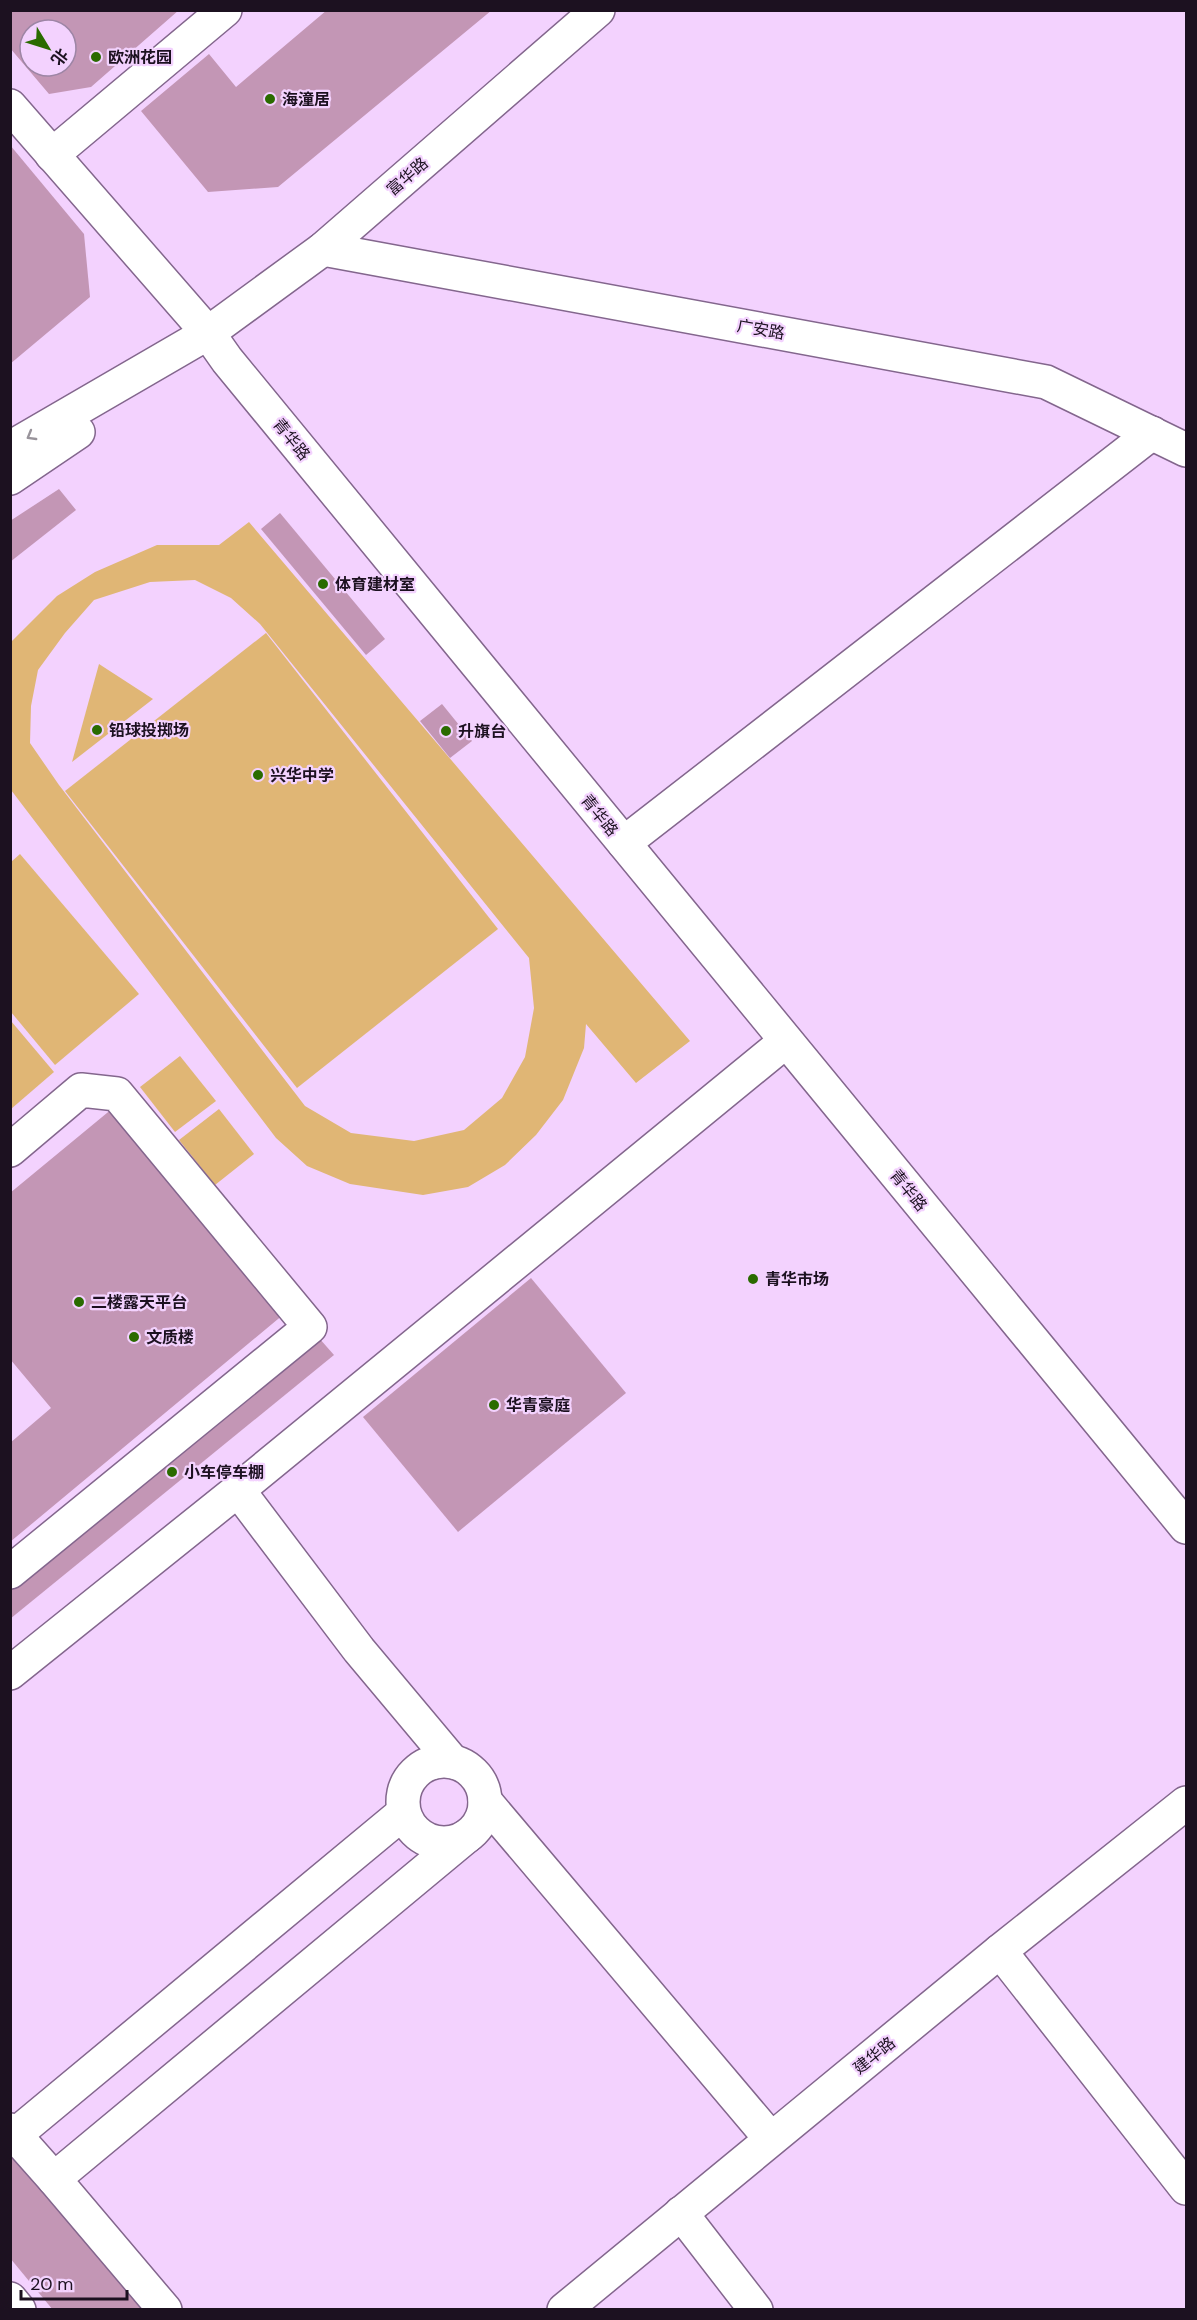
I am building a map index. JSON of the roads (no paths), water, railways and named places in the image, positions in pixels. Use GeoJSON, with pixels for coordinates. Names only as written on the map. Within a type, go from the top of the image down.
{"type":"FeatureCollection","features":[{"type":"Feature","properties":{"kind":"street"},"geometry":{"type":"LineString","coordinates":[[52,155],[225,10]]}},
{"type":"Feature","properties":{"kind":"street","name":"富华路"},"geometry":{"type":"LineString","coordinates":[[10,448],[208,333],[323,249],[598,10]]}},
{"type":"Feature","properties":{"kind":"street","name":"青华路"},"geometry":{"type":"LineString","coordinates":[[10,106],[208,333],[227,360],[1186,1527]]}},
{"type":"Feature","properties":{"kind":"street","name":"广安路"},"geometry":{"type":"LineString","coordinates":[[323,249],[1046,382],[1186,450]]}},
{"type":"Feature","properties":{"kind":"street","name":"富华路"},"geometry":{"type":"LineString","coordinates":[[10,477],[171,369],[208,333]]}},
{"type":"Feature","properties":{"kind":"street"},"geometry":{"type":"LineString","coordinates":[[624,843],[1152,433]]}},
{"type":"Feature","properties":{"kind":"street"},"geometry":{"type":"LineString","coordinates":[[10,1672],[238,1490],[786,1041]]}},
{"type":"Feature","properties":{"kind":"street"},"geometry":{"type":"LineString","coordinates":[[10,1150],[81,1090],[117,1094],[310,1327],[10,1572]]}},
{"type":"Feature","properties":{"kind":"street"},"geometry":{"type":"LineString","coordinates":[[238,1490],[359,1650],[452,1761]]}},
{"type":"Feature","properties":{"kind":"street"},"geometry":{"type":"LineString","coordinates":[[54,2179],[467,1836],[476,1827],[483,1815],[485,1801],[483,1788],[476,1775],[465,1766],[452,1761],[438,1761],[424,1765],[413,1773],[404,1792],[404,1813],[409,1824],[417,1834],[429,1841],[455,1842],[467,1836]]}},
{"type":"Feature","properties":{"kind":"street"},"geometry":{"type":"LineString","coordinates":[[485,1801],[771,2139]]}},
{"type":"Feature","properties":{"kind":"street","name":"建华路"},"geometry":{"type":"LineString","coordinates":[[564,2310],[1000,1951],[1186,1803]]}},
{"type":"Feature","properties":{"kind":"street"},"geometry":{"type":"LineString","coordinates":[[165,2310],[13,2133],[404,1813]]}},
{"type":"Feature","properties":{"kind":"street"},"geometry":{"type":"LineString","coordinates":[[1000,1951],[1186,2188]]}},
{"type":"Feature","properties":{"kind":"street"},"geometry":{"type":"LineString","coordinates":[[681,2213],[756,2310]]}},
{"type":"Feature","properties":{"kind":"street"},"geometry":{"type":"LineString","coordinates":[[10,2299],[19,2310]]}},
{"type":"Feature","properties":{"kind":"place","name":"欧洲花园"},"geometry":{"type":"Point","coordinates":[96,57]}},
{"type":"Feature","properties":{"kind":"place","name":"海潼居"},"geometry":{"type":"Point","coordinates":[270,99]}},
{"type":"Feature","properties":{"kind":"place","name":"体育建材室"},"geometry":{"type":"Point","coordinates":[323,584]}},
{"type":"Feature","properties":{"kind":"place","name":"铅球投掷场"},"geometry":{"type":"Point","coordinates":[97,730]}},
{"type":"Feature","properties":{"kind":"place","name":"升旗台"},"geometry":{"type":"Point","coordinates":[446,731]}},
{"type":"Feature","properties":{"kind":"place","name":"兴华中学"},"geometry":{"type":"Point","coordinates":[258,775]}},
{"type":"Feature","properties":{"kind":"place","name":"青华市场"},"geometry":{"type":"Point","coordinates":[753,1279]}},
{"type":"Feature","properties":{"kind":"place","name":"二楼露天平台"},"geometry":{"type":"Point","coordinates":[79,1302]}},
{"type":"Feature","properties":{"kind":"place","name":"文质楼"},"geometry":{"type":"Point","coordinates":[134,1337]}},
{"type":"Feature","properties":{"kind":"place","name":"华青豪庭"},"geometry":{"type":"Point","coordinates":[494,1405]}},
{"type":"Feature","properties":{"kind":"place","name":"小车停车棚"},"geometry":{"type":"Point","coordinates":[172,1472]}}]}
